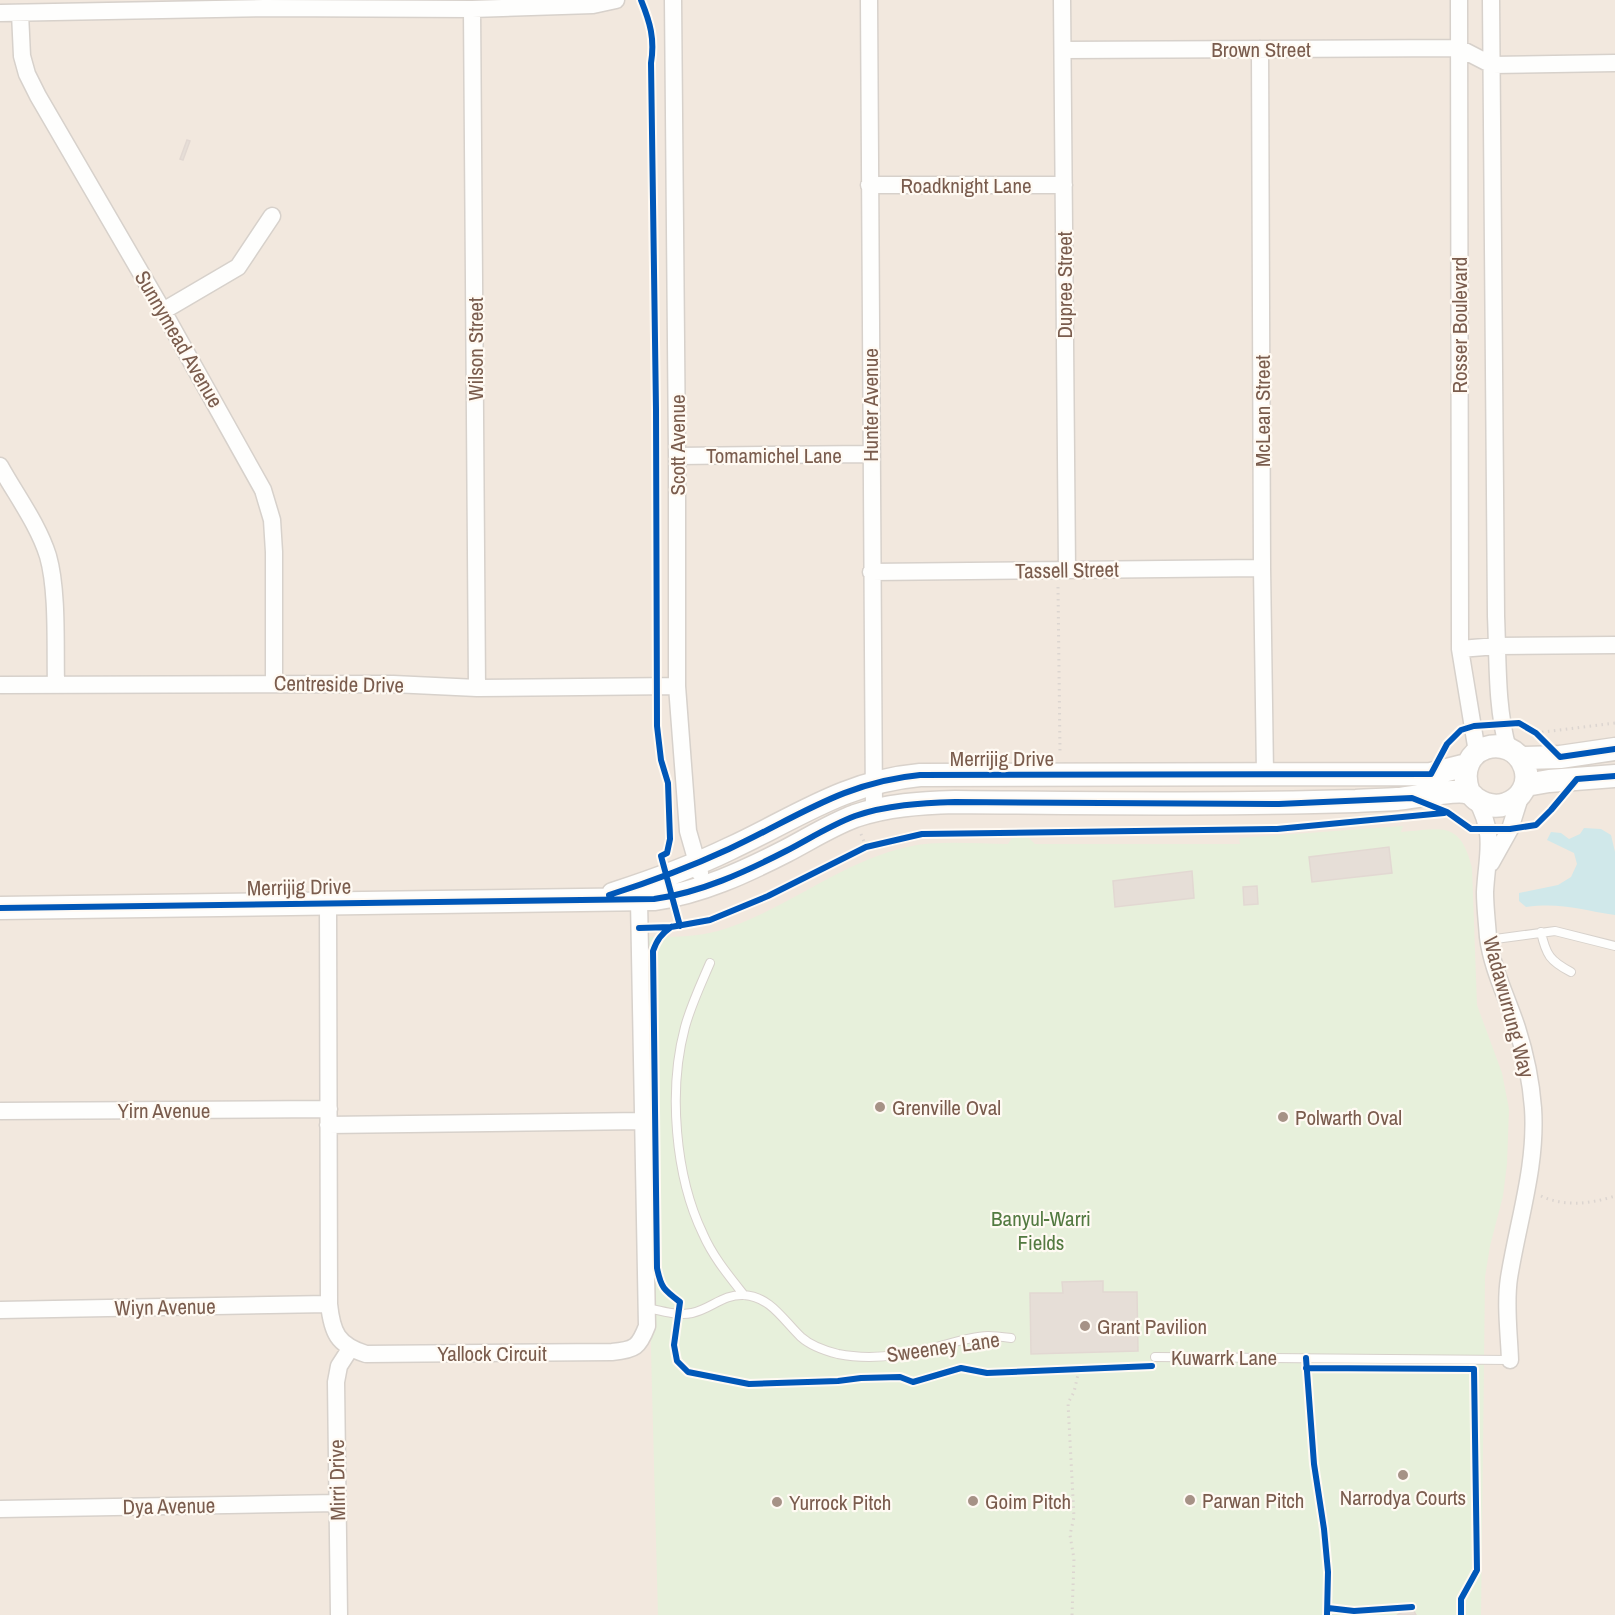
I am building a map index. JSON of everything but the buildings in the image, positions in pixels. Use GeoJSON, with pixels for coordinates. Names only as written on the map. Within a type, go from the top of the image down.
{"type":"FeatureCollection","features":[{"type":"Feature","properties":{"kind":"street"},"geometry":{"type":"LineString","coordinates":[[0,13],[264,4],[472,9],[492,4],[593,5],[616,0]]}},
{"type":"Feature","properties":{"kind":"street","name":"Scott Avenue"},"geometry":{"type":"LineString","coordinates":[[673,0],[677,686],[688,831],[705,886]]}},
{"type":"Feature","properties":{"kind":"street","name":"Hunter Avenue"},"geometry":{"type":"LineString","coordinates":[[869,0],[874,811]]}},
{"type":"Feature","properties":{"kind":"street","name":"Dupree Street"},"geometry":{"type":"LineString","coordinates":[[1062,0],[1064,185],[1062,570]]}},
{"type":"Feature","properties":{"kind":"street","name":"Rosser Boulevard"},"geometry":{"type":"LineString","coordinates":[[1458,0],[1460,650],[1472,758]]}},
{"type":"Feature","properties":{"kind":"street","name":"Rosser Boulevard"},"geometry":{"type":"LineString","coordinates":[[1491,0],[1497,646],[1503,724],[1514,753]]}},
{"type":"Feature","properties":{"kind":"street","name":"Wilson Street"},"geometry":{"type":"LineString","coordinates":[[472,9],[477,688]]}},
{"type":"Feature","properties":{"kind":"street","name":"Sunnymead Avenue"},"geometry":{"type":"LineString","coordinates":[[20,13],[22,56],[27,74],[38,96],[163,311],[263,490],[272,520],[274,684]]}},
{"type":"Feature","properties":{"kind":"street"},"geometry":{"type":"LineString","coordinates":[[1459,48],[1492,64],[1615,63]]}},
{"type":"Feature","properties":{"kind":"street","name":"Brown Street"},"geometry":{"type":"LineString","coordinates":[[1063,50],[1459,48]]}},
{"type":"Feature","properties":{"kind":"street","name":"McLean Street"},"geometry":{"type":"LineString","coordinates":[[1260,49],[1265,773]]}},
{"type":"Feature","properties":{"kind":"street","name":"Roadknight Lane"},"geometry":{"type":"LineString","coordinates":[[869,185],[1064,185]]}},
{"type":"Feature","properties":{"kind":"street"},"geometry":{"type":"LineString","coordinates":[[163,311],[238,267],[272,216]]}},
{"type":"Feature","properties":{"kind":"street","name":"Tomamichel Lane"},"geometry":{"type":"LineString","coordinates":[[677,456],[871,454]]}},
{"type":"Feature","properties":{"kind":"street"},"geometry":{"type":"LineString","coordinates":[[0,466],[39,534],[47,554],[53,590],[56,685]]}},
{"type":"Feature","properties":{"kind":"street","name":"Tassell Street"},"geometry":{"type":"LineString","coordinates":[[871,572],[1262,568]]}},
{"type":"Feature","properties":{"kind":"street"},"geometry":{"type":"LineString","coordinates":[[1460,650],[1497,646],[1615,645]]}},
{"type":"Feature","properties":{"kind":"street","name":"Centreside Drive"},"geometry":{"type":"LineString","coordinates":[[0,685],[393,684],[477,688],[677,686]]}},
{"type":"Feature","properties":{"kind":"street","name":"Merrijig Drive"},"geometry":{"type":"LineString","coordinates":[[598,899],[697,864],[810,806],[874,782],[920,775],[1431,774],[1498,747],[1514,753],[1560,758],[1615,749]]}},
{"type":"Feature","properties":{"kind":"street"},"geometry":{"type":"LineString","coordinates":[[1514,753],[1525,769],[1523,790]]}},
{"type":"Feature","properties":{"kind":"street"},"geometry":{"type":"LineString","coordinates":[[1472,758],[1464,774],[1473,796]]}},
{"type":"Feature","properties":{"kind":"street","name":"Merrijig Drive"},"geometry":{"type":"LineString","coordinates":[[0,908],[639,900],[668,897],[705,886],[747,870],[854,816],[910,804],[955,802],[1279,804],[1396,800],[1446,793],[1473,796],[1485,804],[1495,806],[1506,804],[1523,790],[1549,781],[1615,776]]}},
{"type":"Feature","properties":{"kind":"street","name":"Wadawurrung Way"},"geometry":{"type":"LineString","coordinates":[[1488,869],[1510,829],[1523,790]]}},
{"type":"Feature","properties":{"kind":"street","name":"Wadawurrung Way"},"geometry":{"type":"LineString","coordinates":[[1473,796],[1484,813],[1489,829],[1485,890],[1488,940],[1496,974],[1517,1027],[1530,1082],[1533,1109],[1533,1143],[1528,1191],[1509,1281],[1510,1360]]}},
{"type":"Feature","properties":{"kind":"street","name":"Yallock Circuit"},"geometry":{"type":"LineString","coordinates":[[350,1349],[366,1354],[628,1351],[641,1343],[647,1326],[647,1308],[639,900]]}},
{"type":"Feature","properties":{"kind":"street"},"geometry":{"type":"LineString","coordinates":[[328,903],[329,1304],[336,1336],[350,1349]]}},
{"type":"Feature","properties":{"kind":"street","name":"Yirn Avenue"},"geometry":{"type":"LineString","coordinates":[[0,1111],[643,1121]]}},
{"type":"Feature","properties":{"kind":"street","name":"Wiyn Avenue"},"geometry":{"type":"LineString","coordinates":[[0,1310],[329,1304]]}},
{"type":"Feature","properties":{"kind":"street","name":"Mirri Drive"},"geometry":{"type":"LineString","coordinates":[[339,1615],[336,1382],[339,1366],[350,1349]]}},
{"type":"Feature","properties":{"kind":"street","name":"Dya Avenue"},"geometry":{"type":"LineString","coordinates":[[0,1509],[337,1503]]}},
{"type":"Feature","properties":{"kind":"lane"},"geometry":{"type":"LineString","coordinates":[[1488,940],[1555,931],[1615,946]]}},
{"type":"Feature","properties":{"kind":"lane"},"geometry":{"type":"LineString","coordinates":[[1541,932],[1544,949],[1550,958],[1571,972]]}},
{"type":"Feature","properties":{"kind":"lane"},"geometry":{"type":"LineString","coordinates":[[710,963],[685,1029],[676,1094],[676,1117],[681,1160],[694,1214],[711,1250],[744,1295]]}},
{"type":"Feature","properties":{"kind":"lane"},"geometry":{"type":"LineString","coordinates":[[647,1308],[675,1313],[692,1313],[718,1300],[744,1295]]}},
{"type":"Feature","properties":{"kind":"lane","name":"Sweeney Lane"},"geometry":{"type":"LineString","coordinates":[[744,1295],[762,1299],[803,1338],[819,1348],[839,1354],[871,1357],[893,1355],[988,1336],[1011,1338]]}},
{"type":"Feature","properties":{"kind":"lane","name":"Kuwarrk Lane"},"geometry":{"type":"LineString","coordinates":[[1155,1357],[1510,1360]]}},
{"type":"Feature","properties":{"kind":"path"},"geometry":{"type":"LineString","coordinates":[[1060,752],[1062,570]]}},
{"type":"Feature","properties":{"kind":"path"},"geometry":{"type":"LineString","coordinates":[[1503,724],[1519,723],[1536,733],[1560,758]]}},
{"type":"Feature","properties":{"kind":"path"},"geometry":{"type":"LineString","coordinates":[[1536,733],[1615,723]]}},
{"type":"Feature","properties":{"kind":"path"},"geometry":{"type":"LineString","coordinates":[[856,852],[877,844]]}},
{"type":"Feature","properties":{"kind":"path"},"geometry":{"type":"LineString","coordinates":[[1528,1191],[1548,1200],[1564,1203],[1588,1203],[1615,1196]]}},
{"type":"Feature","properties":{"kind":"path"},"geometry":{"type":"LineString","coordinates":[[1461,1615],[1461,1599],[1477,1569],[1474,1369]]}},
{"type":"Feature","properties":{"kind":"path"},"geometry":{"type":"LineString","coordinates":[[1067,1370],[1083,1370],[1068,1403],[1074,1517],[1070,1535],[1074,1559],[1072,1615]]}},
{"type":"Feature","properties":{"kind":"shaded area"},"geometry":{"type":"Polygon","coordinates":[[[0,0],[1615,0],[1615,1615],[0,1615],[0,0]]]}},
{"type":"Feature","properties":{"kind":"green space","name":"Banyul-Warri Fields"},"geometry":{"type":"Polygon","coordinates":[[[1403,826],[1401,832],[1438,829],[1447,831],[1462,842],[1467,853],[1472,868],[1477,1005],[1502,1073],[1509,1109],[1503,1196],[1490,1246],[1485,1277],[1481,1615],[658,1615],[640,937],[688,936],[718,931],[766,912],[858,864],[882,854],[919,845],[1008,844],[1014,835],[1025,834],[1035,844],[1240,844],[1239,838],[1403,826]]]}},
{"type":"Feature","properties":{"kind":"water"},"geometry":{"type":"Polygon","coordinates":[[[1584,828],[1601,829],[1611,835],[1615,852],[1615,915],[1561,906],[1526,907],[1519,901],[1519,893],[1558,885],[1571,877],[1577,864],[1574,853],[1547,840],[1551,832],[1561,833],[1569,839],[1580,834],[1584,828]]]}},
{"type":"Feature","properties":{"kind":"cycle path"},"geometry":{"type":"LineString","coordinates":[[641,0],[652,38],[657,726],[661,760],[668,783],[670,839],[667,853],[661,856],[680,926]]}},
{"type":"Feature","properties":{"kind":"cycle path"},"geometry":{"type":"LineString","coordinates":[[609,895],[714,856],[844,793],[893,779],[920,775],[1431,774],[1447,744],[1461,730],[1474,726],[1519,723],[1536,733],[1560,757],[1615,749]]}},
{"type":"Feature","properties":{"kind":"cycle path"},"geometry":{"type":"LineString","coordinates":[[0,908],[654,899],[705,887],[738,874],[855,816],[904,805],[955,802],[1279,804],[1412,798],[1447,812],[1471,829],[1510,829],[1536,825],[1577,779],[1615,776]]}},
{"type":"Feature","properties":{"kind":"cycle path"},"geometry":{"type":"LineString","coordinates":[[639,928],[671,927],[710,920],[768,896],[866,847],[922,834],[1277,829],[1444,813]]}},
{"type":"Feature","properties":{"kind":"cycle path"},"geometry":{"type":"LineString","coordinates":[[671,927],[660,938],[653,951],[657,1268],[664,1288],[680,1302],[674,1345],[677,1361],[688,1372],[749,1384],[900,1377],[913,1382],[961,1368],[987,1373],[1152,1366]]}},
{"type":"Feature","properties":{"kind":"cycle path"},"geometry":{"type":"LineString","coordinates":[[1306,1358],[1314,1464],[1328,1572],[1327,1615]]}},
{"type":"Feature","properties":{"kind":"cycle path"},"geometry":{"type":"LineString","coordinates":[[1306,1368],[1474,1369],[1477,1570],[1461,1599],[1461,1615]]}},
{"type":"Feature","properties":{"kind":"cycle path"},"geometry":{"type":"LineString","coordinates":[[1328,1608],[1354,1611],[1412,1607]]}},
{"type":"Feature","properties":{"kind":"place","name":"Grenville Oval"},"geometry":{"type":"Point","coordinates":[880,1107]}},
{"type":"Feature","properties":{"kind":"place","name":"Polwarth Oval"},"geometry":{"type":"Point","coordinates":[1283,1117]}},
{"type":"Feature","properties":{"kind":"place","name":"Grant Pavilion"},"geometry":{"type":"Point","coordinates":[1085,1326]}},
{"type":"Feature","properties":{"kind":"place","name":"Narrodya Courts"},"geometry":{"type":"Point","coordinates":[1403,1475]}},
{"type":"Feature","properties":{"kind":"place","name":"Parwan Pitch"},"geometry":{"type":"Point","coordinates":[1190,1500]}},
{"type":"Feature","properties":{"kind":"place","name":"Goim Pitch"},"geometry":{"type":"Point","coordinates":[973,1501]}},
{"type":"Feature","properties":{"kind":"place","name":"Yurrock Pitch"},"geometry":{"type":"Point","coordinates":[777,1502]}}]}
